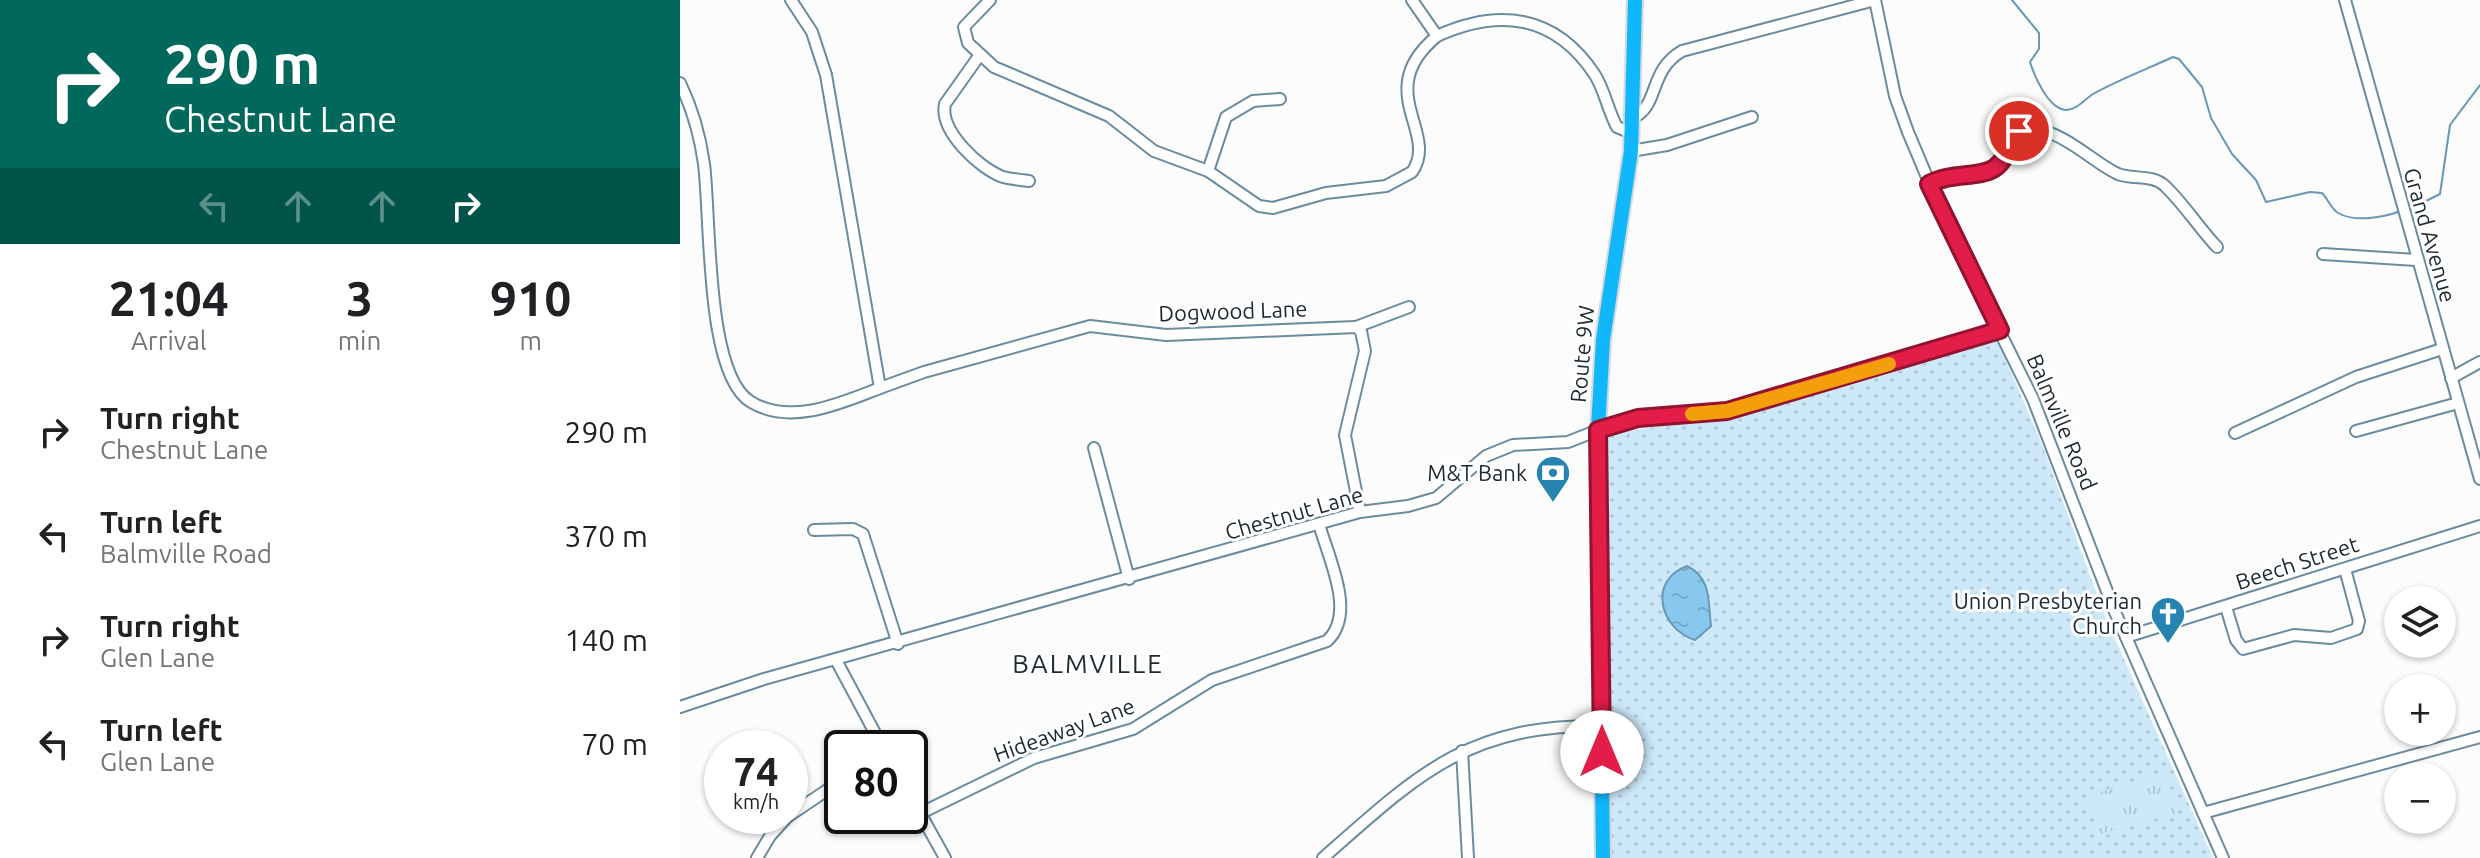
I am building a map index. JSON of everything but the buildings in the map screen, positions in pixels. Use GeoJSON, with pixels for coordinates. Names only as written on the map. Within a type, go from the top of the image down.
{"type":"FeatureCollection","features":[{"type":"Feature","properties":{"kind":"highway","name":"Route 9W"},"geometry":{"type":"LineString","coordinates":[[1603,858],[1598,430],[1603,340],[1631,151],[1635,0]]}},
{"type":"Feature","properties":{"kind":"street"},"geometry":{"type":"LineString","coordinates":[[791,0],[812,32],[826,75],[880,388]]}},
{"type":"Feature","properties":{"kind":"street"},"geometry":{"type":"LineString","coordinates":[[990,0],[964,27],[968,43],[979,56],[1013,76],[1109,116],[1165,157],[1208,171],[1252,203],[1273,208],[1326,193],[1386,186],[1405,178],[1417,164],[1419,154],[1407,94],[1409,69],[1415,58],[1437,36],[1490,19],[1513,18],[1538,26],[1585,63],[1604,93],[1617,127],[1632,125],[1646,109],[1662,66],[1682,51],[1875,0]]}},
{"type":"Feature","properties":{"kind":"street"},"geometry":{"type":"LineString","coordinates":[[1412,0],[1437,36]]}},
{"type":"Feature","properties":{"kind":"street","name":"Balmville Road"},"geometry":{"type":"LineString","coordinates":[[1875,0],[1895,96],[1929,184],[2055,450],[2126,637],[2223,858]]}},
{"type":"Feature","properties":{"kind":"street","name":"Grand Avenue"},"geometry":{"type":"LineString","coordinates":[[2345,0],[2480,479]]}},
{"type":"Feature","properties":{"kind":"street"},"geometry":{"type":"LineString","coordinates":[[979,56],[945,104],[947,127],[954,139],[999,175],[1029,181]]}},
{"type":"Feature","properties":{"kind":"street","name":"Dogwood Lane"},"geometry":{"type":"LineString","coordinates":[[680,83],[700,136],[716,329],[732,382],[749,401],[785,412],[821,409],[924,372],[1090,326],[1166,335],[1356,327],[1409,307]]}},
{"type":"Feature","properties":{"kind":"street"},"geometry":{"type":"LineString","coordinates":[[1208,171],[1226,117],[1253,101],[1280,99]]}},
{"type":"Feature","properties":{"kind":"street"},"geometry":{"type":"LineString","coordinates":[[1631,151],[1667,145],[1752,117]]}},
{"type":"Feature","properties":{"kind":"street"},"geometry":{"type":"LineString","coordinates":[[1929,184],[1946,175],[1991,171],[2005,161],[2013,134],[2026,131],[2046,133],[2067,141],[2120,175],[2160,182],[2217,247]]}},
{"type":"Feature","properties":{"kind":"street"},"geometry":{"type":"LineString","coordinates":[[2323,254],[2416,260]]}},
{"type":"Feature","properties":{"kind":"street"},"geometry":{"type":"LineString","coordinates":[[1356,327],[1361,331],[1365,351],[1345,435],[1360,512]]}},
{"type":"Feature","properties":{"kind":"street","name":"Chestnut Lane"},"geometry":{"type":"LineString","coordinates":[[680,707],[1360,512],[1408,506],[1436,498],[1498,449],[1513,445],[1568,442],[1638,418],[1727,411],[2000,330]]}},
{"type":"Feature","properties":{"kind":"street"},"geometry":{"type":"LineString","coordinates":[[2235,433],[2356,377],[2442,349]]}},
{"type":"Feature","properties":{"kind":"street"},"geometry":{"type":"LineString","coordinates":[[2451,378],[2480,362]]}},
{"type":"Feature","properties":{"kind":"street"},"geometry":{"type":"LineString","coordinates":[[2356,431],[2458,403]]}},
{"type":"Feature","properties":{"kind":"street"},"geometry":{"type":"LineString","coordinates":[[1094,448],[1129,579]]}},
{"type":"Feature","properties":{"kind":"street","name":"Hideaway Lane"},"geometry":{"type":"LineString","coordinates":[[928,810],[1034,758],[1133,729],[1212,680],[1327,641],[1338,627],[1341,612],[1319,524]]}},
{"type":"Feature","properties":{"kind":"street","name":"Beech Street"},"geometry":{"type":"LineString","coordinates":[[2126,637],[2480,526]]}},
{"type":"Feature","properties":{"kind":"street"},"geometry":{"type":"LineString","coordinates":[[814,530],[853,529],[863,534],[898,644]]}},
{"type":"Feature","properties":{"kind":"street"},"geometry":{"type":"LineString","coordinates":[[2226,607],[2236,640],[2243,649],[2294,635],[2343,636],[2354,632],[2359,621],[2345,569]]}},
{"type":"Feature","properties":{"kind":"street"},"geometry":{"type":"LineString","coordinates":[[836,660],[873,730]]}},
{"type":"Feature","properties":{"kind":"street"},"geometry":{"type":"LineString","coordinates":[[1323,858],[1404,786],[1462,751],[1534,730],[1602,726]]}},
{"type":"Feature","properties":{"kind":"street"},"geometry":{"type":"LineString","coordinates":[[2203,813],[2480,737]]}},
{"type":"Feature","properties":{"kind":"street"},"geometry":{"type":"LineString","coordinates":[[1462,751],[1468,858]]}},
{"type":"Feature","properties":{"kind":"street"},"geometry":{"type":"LineString","coordinates":[[928,826],[945,858]]}},
{"type":"Feature","properties":{"kind":"street"},"geometry":{"type":"LineString","coordinates":[[757,858],[772,834]]}},
{"type":"Feature","properties":{"kind":"green space"},"geometry":{"type":"Polygon","coordinates":[[[1996,337],[2043,447],[2106,619],[2213,858],[1611,858],[1607,437],[1640,429],[1740,418],[1996,337]]]}},
{"type":"Feature","properties":{"kind":"green space"},"geometry":{"type":"Polygon","coordinates":[[[2166,773],[2177,813],[2099,834],[2088,795],[2166,773]]]}},
{"type":"Feature","properties":{"kind":"water"},"geometry":{"type":"Polygon","coordinates":[[[1687,566],[1701,577],[1709,600],[1711,626],[1695,640],[1673,626],[1663,604],[1666,582],[1687,566]]]}},
{"type":"Feature","properties":{"kind":"waterway"},"geometry":{"type":"LineString","coordinates":[[2012,0],[2039,33],[2039,49],[2030,62],[2048,98],[2059,108],[2074,108],[2093,94],[2173,57],[2179,59],[2202,87],[2211,118],[2232,154],[2256,180],[2266,202],[2310,192],[2322,193],[2336,211],[2353,218],[2378,217],[2401,211]]}},
{"type":"Feature","properties":{"kind":"waterway"},"geometry":{"type":"LineString","coordinates":[[2408,210],[2440,194],[2450,125],[2480,85]]}},
{"type":"Feature","properties":{"kind":"slow traffic"},"geometry":{"type":"LineString","coordinates":[[1692,414],[1727,411],[1889,364]]}},
{"type":"Feature","properties":{"kind":"place","name":"M&T Bank"},"geometry":{"type":"Point","coordinates":[1553,504]}},
{"type":"Feature","properties":{"kind":"place","name":"Union Presbyterian Church"},"geometry":{"type":"Point","coordinates":[2168,645]}},
{"type":"Feature","properties":{"kind":"district","name":"BALMVILLE"},"geometry":{"type":"Point","coordinates":[1088,664]}},
{"type":"Feature","properties":{"kind":"route"},"geometry":{"type":"LineString","coordinates":[[1602,752],[1598,430],[1638,418],[1727,411],[2000,330],[1929,184],[1946,175],[1991,171],[2005,161],[2009,138],[2019,131]]}}]}
